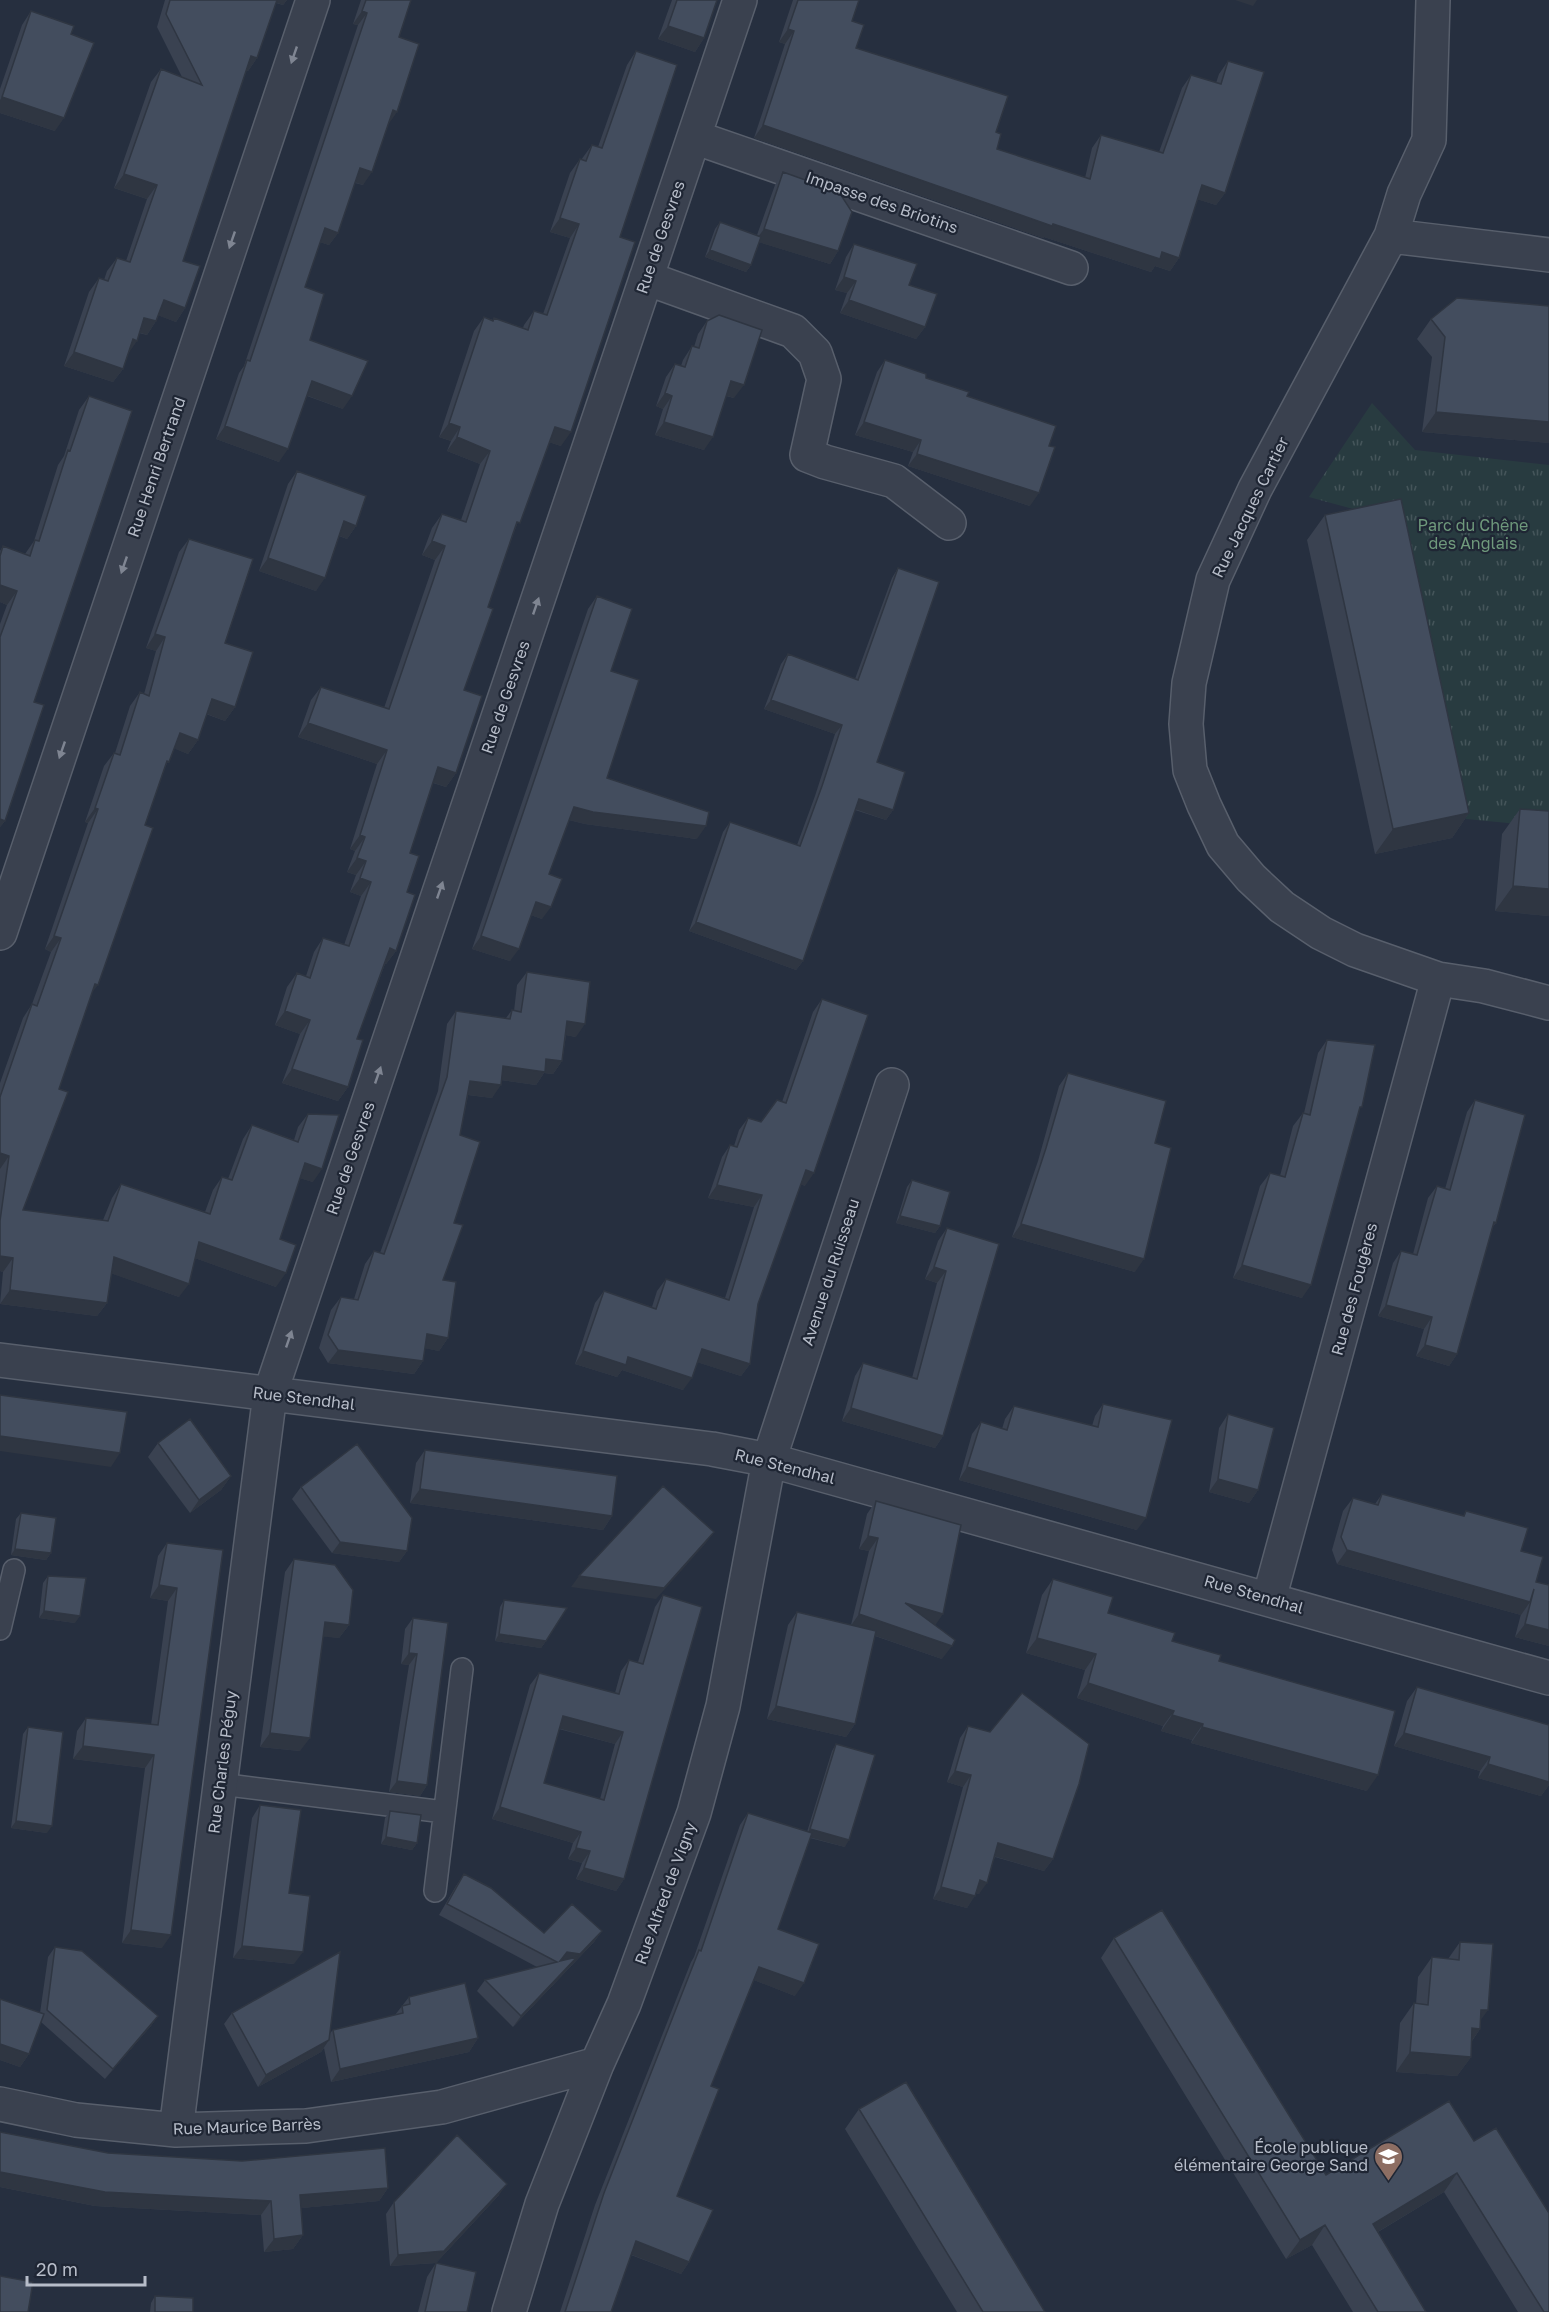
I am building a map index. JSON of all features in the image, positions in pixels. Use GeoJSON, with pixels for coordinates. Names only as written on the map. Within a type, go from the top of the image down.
{"type":"FeatureCollection","features":[{"type":"Feature","properties":{"kind":"street","name":"Rue Henri Bertrand"},"geometry":{"type":"LineString","coordinates":[[0,933],[313,0]]}},
{"type":"Feature","properties":{"kind":"street","name":"Rue de Gesvres"},"geometry":{"type":"LineString","coordinates":[[270,1394],[740,0]]}},
{"type":"Feature","properties":{"kind":"street","name":"Rue Jacques Cartier"},"geometry":{"type":"LineString","coordinates":[[1433,0],[1429,140],[1404,194],[1391,236],[1255,489],[1213,580],[1189,682],[1186,724],[1190,770],[1223,845],[1251,878],[1282,907],[1322,933],[1355,950],[1437,979],[1484,986],[1549,1003]]}},
{"type":"Feature","properties":{"kind":"street","name":"Impasse des Briotins"},"geometry":{"type":"LineString","coordinates":[[694,137],[1071,267]]}},
{"type":"Feature","properties":{"kind":"street"},"geometry":{"type":"LineString","coordinates":[[1391,236],[1549,255]]}},
{"type":"Feature","properties":{"kind":"street"},"geometry":{"type":"LineString","coordinates":[[646,278],[793,331],[815,353],[824,379],[807,455],[894,481],[949,523]]}},
{"type":"Feature","properties":{"kind":"street","name":"Rue des Fougères"},"geometry":{"type":"LineString","coordinates":[[1269,1599],[1437,979]]}},
{"type":"Feature","properties":{"kind":"street","name":"Avenue du Ruisseau"},"geometry":{"type":"LineString","coordinates":[[769,1460],[892,1085]]}},
{"type":"Feature","properties":{"kind":"street","name":"Rue Stendhal"},"geometry":{"type":"LineString","coordinates":[[0,1360],[712,1449],[769,1460],[1549,1678]]}},
{"type":"Feature","properties":{"kind":"street","name":"Rue Charles Péguy"},"geometry":{"type":"LineString","coordinates":[[176,2130],[270,1394]]}},
{"type":"Feature","properties":{"kind":"street","name":"Rue Alfred de Vigny"},"geometry":{"type":"LineString","coordinates":[[509,2312],[542,2204],[597,2064],[624,2004],[694,1813],[723,1706],[769,1460]]}},
{"type":"Feature","properties":{"kind":"street","name":"Rue Maurice Barrès"},"geometry":{"type":"LineString","coordinates":[[0,2104],[76,2120],[176,2130],[306,2126],[442,2107],[597,2064]]}},
{"type":"Feature","properties":{"kind":"lane"},"geometry":{"type":"LineString","coordinates":[[0,1629],[14,1570]]}},
{"type":"Feature","properties":{"kind":"lane"},"geometry":{"type":"LineString","coordinates":[[435,1891],[462,1669]]}},
{"type":"Feature","properties":{"kind":"lane"},"geometry":{"type":"LineString","coordinates":[[220,1784],[444,1812]]}},
{"type":"Feature","properties":{"kind":"green space","name":"Parc du Chêne des Anglais"},"geometry":{"type":"Polygon","coordinates":[[[1372,403],[1415,450],[1549,465],[1549,827],[1466,819],[1390,519],[1309,497],[1372,403]]]}},
{"type":"Feature","properties":{"kind":"building"},"geometry":{"type":"Polygon","coordinates":[[[170,0],[277,0],[257,58],[251,56],[183,261],[200,266],[185,308],[164,300],[156,321],[144,318],[137,341],[133,339],[123,369],[74,352],[99,278],[108,281],[117,258],[130,262],[157,185],[124,174],[161,69],[202,85],[166,14],[170,0]]]}},
{"type":"Feature","properties":{"kind":"building"},"geometry":{"type":"Polygon","coordinates":[[[366,0],[411,0],[399,37],[419,44],[397,112],[393,110],[372,172],[360,168],[338,233],[325,228],[305,287],[324,294],[310,340],[368,361],[352,396],[312,381],[288,449],[225,426],[247,360],[250,361],[367,13],[362,11],[366,0]]]}},
{"type":"Feature","properties":{"kind":"building"},"geometry":{"type":"Polygon","coordinates":[[[677,0],[717,0],[704,38],[668,26],[677,0]]]}},
{"type":"Feature","properties":{"kind":"building"},"geometry":{"type":"Polygon","coordinates":[[[798,0],[859,0],[852,21],[864,25],[856,48],[1008,96],[996,132],[1001,134],[997,149],[1090,179],[1101,135],[1163,153],[1191,75],[1221,84],[1228,61],[1264,72],[1225,193],[1202,185],[1179,258],[1162,252],[1160,259],[1053,224],[1052,226],[763,125],[794,31],[788,29],[798,0]]]}},
{"type":"Feature","properties":{"kind":"building"},"geometry":{"type":"Polygon","coordinates":[[[31,11],[74,26],[71,34],[94,43],[64,118],[2,97],[31,11]]]}},
{"type":"Feature","properties":{"kind":"building"},"geometry":{"type":"Polygon","coordinates":[[[636,51],[677,65],[620,237],[635,242],[571,432],[555,427],[520,523],[517,522],[488,607],[493,609],[464,690],[482,696],[456,773],[438,767],[410,853],[419,856],[407,892],[415,895],[396,951],[390,948],[357,1039],[363,1040],[348,1087],[292,1069],[310,1020],[285,1011],[297,973],[310,978],[323,938],[349,946],[371,882],[360,878],[366,861],[357,858],[365,837],[360,835],[387,750],[308,723],[321,687],[389,709],[445,546],[432,541],[442,514],[466,522],[490,451],[457,437],[460,427],[449,423],[484,317],[493,321],[494,318],[528,330],[534,311],[547,315],[579,224],[560,218],[580,159],[586,161],[592,145],[602,148],[636,51]]]}},
{"type":"Feature","properties":{"kind":"building"},"geometry":{"type":"Polygon","coordinates":[[[783,172],[839,192],[852,212],[838,251],[764,229],[783,172]]]}},
{"type":"Feature","properties":{"kind":"building"},"geometry":{"type":"Polygon","coordinates":[[[720,222],[761,237],[751,265],[710,250],[720,222]]]}},
{"type":"Feature","properties":{"kind":"building"},"geometry":{"type":"Polygon","coordinates":[[[854,244],[917,264],[909,285],[937,294],[925,327],[849,300],[856,281],[844,277],[854,244]]]}},
{"type":"Feature","properties":{"kind":"building"},"geometry":{"type":"Polygon","coordinates":[[[1457,298],[1549,306],[1549,422],[1436,412],[1445,337],[1431,319],[1457,298]]]}},
{"type":"Feature","properties":{"kind":"building"},"geometry":{"type":"Polygon","coordinates":[[[719,315],[762,330],[744,385],[731,381],[713,437],[664,422],[672,396],[665,393],[675,364],[685,367],[692,346],[699,348],[707,321],[719,315]]]}},
{"type":"Feature","properties":{"kind":"building"},"geometry":{"type":"Polygon","coordinates":[[[885,360],[926,374],[926,378],[969,392],[967,396],[1056,426],[1049,446],[1055,447],[1039,493],[917,454],[921,440],[864,422],[885,360]]]}},
{"type":"Feature","properties":{"kind":"building"},"geometry":{"type":"Polygon","coordinates":[[[89,396],[132,411],[34,702],[44,705],[5,821],[0,819],[0,637],[17,591],[0,585],[0,556],[3,546],[30,556],[35,540],[39,541],[68,450],[70,451],[89,396]]]}},
{"type":"Feature","properties":{"kind":"building"},"geometry":{"type":"Polygon","coordinates":[[[297,471],[366,496],[356,526],[344,521],[325,578],[268,558],[297,471]]]}},
{"type":"Feature","properties":{"kind":"building"},"geometry":{"type":"Polygon","coordinates":[[[1401,499],[1469,813],[1393,829],[1325,515],[1401,499]]]}},
{"type":"Feature","properties":{"kind":"building"},"geometry":{"type":"Polygon","coordinates":[[[189,539],[253,559],[225,643],[253,652],[235,707],[212,699],[198,740],[180,733],[169,762],[167,761],[145,825],[153,828],[59,1089],[68,1092],[23,1210],[108,1221],[121,1184],[210,1214],[222,1177],[232,1180],[252,1125],[298,1142],[308,1114],[339,1115],[322,1169],[305,1163],[280,1239],[296,1245],[286,1273],[199,1242],[189,1284],[114,1257],[107,1303],[10,1290],[13,1258],[0,1256],[0,1221],[9,1156],[0,1153],[0,1097],[32,1004],[37,1006],[61,938],[54,936],[98,809],[95,808],[114,753],[120,755],[140,692],[149,696],[165,637],[155,634],[189,539]]]}},
{"type":"Feature","properties":{"kind":"building"},"geometry":{"type":"Polygon","coordinates":[[[898,568],[939,582],[877,762],[905,772],[893,810],[859,799],[803,961],[696,922],[730,822],[800,846],[822,786],[842,725],[771,700],[788,654],[858,680],[898,568]]]}},
{"type":"Feature","properties":{"kind":"building"},"geometry":{"type":"Polygon","coordinates":[[[597,596],[632,609],[611,671],[639,680],[607,778],[709,812],[706,826],[593,812],[574,807],[549,874],[562,879],[551,907],[536,902],[519,949],[481,936],[597,596]]]}},
{"type":"Feature","properties":{"kind":"building"},"geometry":{"type":"Polygon","coordinates":[[[1520,809],[1549,811],[1549,889],[1513,886],[1520,809]]]}},
{"type":"Feature","properties":{"kind":"building"},"geometry":{"type":"Polygon","coordinates":[[[527,972],[590,982],[585,1024],[567,1021],[562,1061],[546,1059],[545,1072],[503,1066],[501,1085],[470,1081],[460,1135],[480,1142],[454,1223],[463,1225],[443,1280],[456,1282],[448,1338],[427,1334],[423,1361],[338,1350],[328,1335],[341,1297],[358,1300],[374,1251],[384,1254],[447,1077],[456,1011],[510,1019],[512,1010],[521,1012],[527,972]]]}},
{"type":"Feature","properties":{"kind":"building"},"geometry":{"type":"Polygon","coordinates":[[[822,999],[868,1015],[814,1173],[806,1170],[758,1304],[750,1364],[702,1349],[692,1378],[628,1357],[626,1365],[583,1351],[604,1291],[656,1309],[666,1279],[729,1300],[762,1195],[717,1185],[730,1145],[737,1147],[748,1118],[761,1122],[777,1100],[786,1103],[822,999]]]}},
{"type":"Feature","properties":{"kind":"building"},"geometry":{"type":"Polygon","coordinates":[[[1327,1040],[1375,1045],[1362,1107],[1360,1107],[1311,1285],[1242,1265],[1270,1173],[1285,1177],[1303,1113],[1310,1115],[1327,1040]]]}},
{"type":"Feature","properties":{"kind":"building"},"geometry":{"type":"Polygon","coordinates":[[[1068,1073],[1166,1101],[1155,1143],[1171,1148],[1144,1259],[1021,1224],[1068,1073]]]}},
{"type":"Feature","properties":{"kind":"building"},"geometry":{"type":"Polygon","coordinates":[[[1475,1100],[1525,1115],[1457,1354],[1425,1345],[1432,1317],[1386,1305],[1401,1251],[1417,1255],[1437,1186],[1450,1190],[1475,1100]]]}},
{"type":"Feature","properties":{"kind":"building"},"geometry":{"type":"Polygon","coordinates":[[[912,1180],[950,1192],[940,1226],[900,1216],[912,1180]]]}},
{"type":"Feature","properties":{"kind":"building"},"geometry":{"type":"Polygon","coordinates":[[[947,1228],[999,1244],[943,1436],[851,1408],[863,1363],[917,1379],[946,1271],[934,1267],[947,1228]]]}},
{"type":"Feature","properties":{"kind":"building"},"geometry":{"type":"Polygon","coordinates":[[[0,1395],[127,1412],[120,1453],[0,1436],[0,1395]]]}},
{"type":"Feature","properties":{"kind":"building"},"geometry":{"type":"Polygon","coordinates":[[[1103,1404],[1172,1420],[1146,1518],[967,1467],[981,1422],[1007,1430],[1014,1406],[1098,1427],[1103,1404]]]}},
{"type":"Feature","properties":{"kind":"building"},"geometry":{"type":"Polygon","coordinates":[[[1228,1414],[1274,1428],[1258,1490],[1218,1479],[1228,1414]]]}},
{"type":"Feature","properties":{"kind":"building"},"geometry":{"type":"Polygon","coordinates":[[[190,1419],[231,1476],[199,1500],[158,1443],[190,1419]]]}},
{"type":"Feature","properties":{"kind":"building"},"geometry":{"type":"Polygon","coordinates":[[[357,1444],[412,1518],[407,1551],[340,1542],[301,1487],[357,1444]]]}},
{"type":"Feature","properties":{"kind":"building"},"geometry":{"type":"Polygon","coordinates":[[[425,1450],[617,1476],[612,1516],[420,1489],[425,1450]]]}},
{"type":"Feature","properties":{"kind":"building"},"geometry":{"type":"Polygon","coordinates":[[[663,1486],[714,1532],[664,1588],[579,1576],[663,1486]]]}},
{"type":"Feature","properties":{"kind":"building"},"geometry":{"type":"Polygon","coordinates":[[[1382,1494],[1464,1516],[1466,1511],[1528,1528],[1521,1551],[1543,1557],[1536,1582],[1549,1585],[1549,1630],[1525,1624],[1534,1589],[1530,1602],[1347,1550],[1341,1537],[1353,1498],[1378,1505],[1382,1494]]]}},
{"type":"Feature","properties":{"kind":"building"},"geometry":{"type":"Polygon","coordinates":[[[876,1501],[961,1525],[943,1614],[905,1603],[955,1640],[952,1646],[859,1614],[878,1538],[868,1536],[876,1501]]]}},
{"type":"Feature","properties":{"kind":"building"},"geometry":{"type":"Polygon","coordinates":[[[21,1513],[56,1518],[51,1553],[15,1549],[21,1513]]]}},
{"type":"Feature","properties":{"kind":"building"},"geometry":{"type":"Polygon","coordinates":[[[167,1543],[223,1550],[171,1935],[131,1930],[154,1755],[83,1746],[86,1718],[158,1725],[177,1588],[159,1585],[167,1543]]]}},
{"type":"Feature","properties":{"kind":"building"},"geometry":{"type":"Polygon","coordinates":[[[294,1559],[335,1565],[353,1590],[349,1625],[325,1622],[310,1738],[270,1733],[294,1559]]]}},
{"type":"Feature","properties":{"kind":"building"},"geometry":{"type":"Polygon","coordinates":[[[48,1576],[86,1578],[80,1616],[44,1611],[48,1576]]]}},
{"type":"Feature","properties":{"kind":"building"},"geometry":{"type":"Polygon","coordinates":[[[1053,1579],[1113,1597],[1108,1613],[1175,1633],[1172,1641],[1221,1655],[1219,1661],[1395,1711],[1378,1775],[1202,1727],[1203,1724],[1172,1715],[1174,1711],[1088,1683],[1096,1654],[1037,1638],[1053,1579]]]}},
{"type":"Feature","properties":{"kind":"building"},"geometry":{"type":"Polygon","coordinates":[[[663,1595],[702,1607],[624,1879],[584,1868],[590,1851],[576,1848],[581,1832],[500,1807],[539,1673],[619,1694],[629,1660],[643,1664],[663,1595]],[[563,1716],[544,1783],[604,1800],[623,1732],[563,1716]]]}},
{"type":"Feature","properties":{"kind":"building"},"geometry":{"type":"Polygon","coordinates":[[[504,1600],[567,1608],[546,1641],[499,1634],[504,1600]]]}},
{"type":"Feature","properties":{"kind":"building"},"geometry":{"type":"Polygon","coordinates":[[[797,1612],[876,1631],[855,1724],[776,1706],[797,1612]]]}},
{"type":"Feature","properties":{"kind":"building"},"geometry":{"type":"Polygon","coordinates":[[[413,1618],[448,1623],[427,1785],[397,1781],[417,1654],[409,1653],[413,1618]]]}},
{"type":"Feature","properties":{"kind":"building"},"geometry":{"type":"Polygon","coordinates":[[[1417,1687],[1549,1725],[1549,1782],[1488,1764],[1490,1757],[1404,1733],[1417,1687]]]}},
{"type":"Feature","properties":{"kind":"building"},"geometry":{"type":"Polygon","coordinates":[[[1022,1693],[1089,1744],[1079,1784],[1053,1859],[998,1843],[987,1883],[980,1880],[975,1896],[941,1887],[971,1775],[955,1771],[968,1726],[990,1732],[1022,1693]]]}},
{"type":"Feature","properties":{"kind":"building"},"geometry":{"type":"Polygon","coordinates":[[[28,1727],[63,1732],[52,1826],[16,1821],[28,1727]]]}},
{"type":"Feature","properties":{"kind":"building"},"geometry":{"type":"Polygon","coordinates":[[[836,1744],[875,1755],[849,1840],[810,1829],[836,1744]]]}},
{"type":"Feature","properties":{"kind":"building"},"geometry":{"type":"Polygon","coordinates":[[[260,1805],[301,1810],[289,1893],[310,1896],[303,1952],[242,1946],[260,1805]]]}},
{"type":"Feature","properties":{"kind":"building"},"geometry":{"type":"Polygon","coordinates":[[[390,1811],[421,1815],[417,1843],[386,1837],[390,1811]]]}},
{"type":"Feature","properties":{"kind":"building"},"geometry":{"type":"Polygon","coordinates":[[[748,1813],[812,1833],[778,1929],[819,1944],[804,1983],[759,1967],[711,2086],[719,2089],[677,2196],[713,2210],[689,2262],[636,2241],[611,2312],[565,2312],[604,2193],[699,1950],[701,1951],[748,1813]]]}},
{"type":"Feature","properties":{"kind":"building"},"geometry":{"type":"Polygon","coordinates":[[[464,1874],[491,1888],[544,1933],[572,1904],[602,1931],[580,1954],[567,1952],[560,1961],[577,1957],[521,2016],[485,1980],[557,1962],[447,1904],[464,1874]]]}},
{"type":"Feature","properties":{"kind":"building"},"geometry":{"type":"Polygon","coordinates":[[[1162,1910],[1326,2175],[1449,2101],[1474,2141],[1496,2128],[1549,2213],[1549,2312],[1544,2312],[1457,2173],[1373,2224],[1426,2312],[1378,2312],[1325,2225],[1300,2240],[1114,1938],[1162,1910]]]}},
{"type":"Feature","properties":{"kind":"building"},"geometry":{"type":"Polygon","coordinates":[[[1460,1942],[1493,1944],[1488,2010],[1481,2010],[1480,2029],[1472,2028],[1471,2057],[1410,2052],[1414,2003],[1428,2005],[1432,1957],[1459,1960],[1460,1942]]]}},
{"type":"Feature","properties":{"kind":"building"},"geometry":{"type":"Polygon","coordinates":[[[55,1947],[82,1951],[158,2016],[113,2069],[47,2010],[55,1947]]]}},
{"type":"Feature","properties":{"kind":"building"},"geometry":{"type":"Polygon","coordinates":[[[340,1952],[329,2040],[266,2075],[232,2013],[340,1952]]]}},
{"type":"Feature","properties":{"kind":"building"},"geometry":{"type":"Polygon","coordinates":[[[465,1983],[478,2038],[340,2069],[333,2030],[403,2013],[402,2006],[410,2004],[409,1997],[465,1983]]]}},
{"type":"Feature","properties":{"kind":"building"},"geometry":{"type":"Polygon","coordinates":[[[0,1999],[44,2014],[29,2054],[0,2044],[0,1999]]]}},
{"type":"Feature","properties":{"kind":"building"},"geometry":{"type":"Polygon","coordinates":[[[906,2082],[1045,2312],[983,2312],[859,2109],[906,2082]]]}},
{"type":"Feature","properties":{"kind":"building"},"geometry":{"type":"Polygon","coordinates":[[[0,2132],[108,2153],[242,2161],[385,2148],[388,2188],[300,2195],[303,2235],[274,2239],[271,2201],[105,2192],[0,2172],[0,2132]]]}},
{"type":"Feature","properties":{"kind":"building"},"geometry":{"type":"Polygon","coordinates":[[[457,2135],[507,2184],[444,2251],[398,2255],[394,2202],[457,2135]]]}},
{"type":"Feature","properties":{"kind":"building"},"geometry":{"type":"Polygon","coordinates":[[[436,2263],[476,2272],[467,2312],[425,2312],[436,2263]]]}},
{"type":"Feature","properties":{"kind":"building"},"geometry":{"type":"Polygon","coordinates":[[[0,2276],[33,2282],[28,2312],[0,2312],[0,2276]]]}},
{"type":"Feature","properties":{"kind":"building"},"geometry":{"type":"Polygon","coordinates":[[[155,2296],[193,2298],[193,2312],[155,2312],[155,2296]]]}},
{"type":"Feature","properties":{"kind":"place","name":"École publique élémentaire George Sand"},"geometry":{"type":"Point","coordinates":[1389,2182]}}]}
